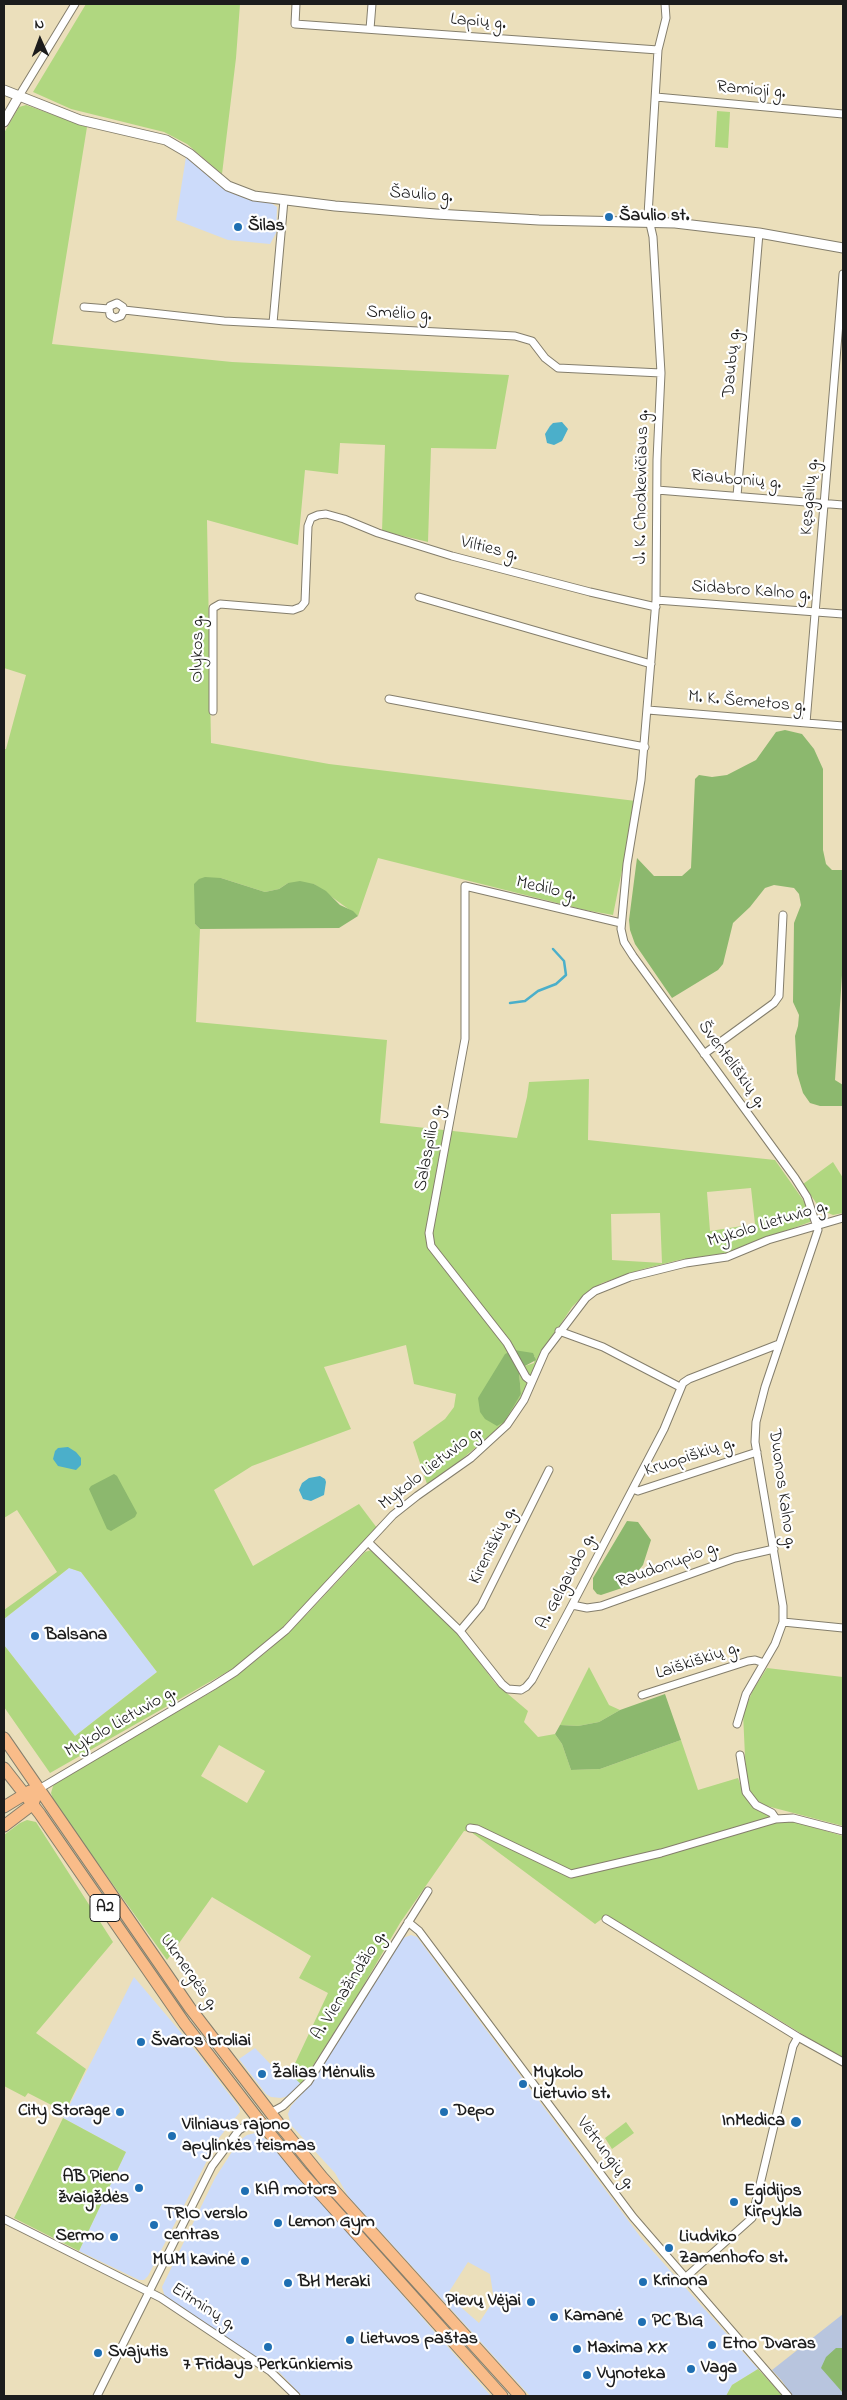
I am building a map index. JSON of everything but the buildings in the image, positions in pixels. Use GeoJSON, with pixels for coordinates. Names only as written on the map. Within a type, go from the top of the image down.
{"type":"FeatureCollection","features":[{"type":"Feature","properties":{"kind":"highway","name":"Ukmergės g."},"geometry":{"type":"LineString","coordinates":[[4,1738],[190,2008],[270,2112],[322,2177],[520,2396]]}},
{"type":"Feature","properties":{"kind":"highway","name":"A2"},"geometry":{"type":"LineString","coordinates":[[4,1768],[25,1792]]}},
{"type":"Feature","properties":{"kind":"highway"},"geometry":{"type":"LineString","coordinates":[[4,1807],[25,1792],[39,1789]]}},
{"type":"Feature","properties":{"kind":"highway"},"geometry":{"type":"LineString","coordinates":[[4,1826],[33,1804],[39,1789]]}},
{"type":"Feature","properties":{"kind":"highway","name":"Ukmergės g."},"geometry":{"type":"LineString","coordinates":[[25,1792],[185,2024],[258,2119],[302,2173],[502,2396]]}},
{"type":"Feature","properties":{"kind":"highway"},"geometry":{"type":"LineString","coordinates":[[258,2119],[270,2112]]}},
{"type":"Feature","properties":{"kind":"street"},"geometry":{"type":"LineString","coordinates":[[4,122],[75,4]]}},
{"type":"Feature","properties":{"kind":"street","name":"Lapių g."},"geometry":{"type":"LineString","coordinates":[[296,4],[295,24],[658,50]]}},
{"type":"Feature","properties":{"kind":"street"},"geometry":{"type":"LineString","coordinates":[[370,29],[372,4]]}},
{"type":"Feature","properties":{"kind":"street","name":"J. K. Chodkevičiaus g."},"geometry":{"type":"LineString","coordinates":[[621,923],[645,747],[656,604],[656,490],[661,373],[653,237],[649,222],[658,50],[666,18],[665,4]]}},
{"type":"Feature","properties":{"kind":"street","name":"Šaulio g."},"geometry":{"type":"LineString","coordinates":[[4,90],[80,120],[166,140],[190,154],[228,186],[242,193],[284,200],[445,215],[539,220],[649,222],[759,233],[843,248]]}},
{"type":"Feature","properties":{"kind":"street","name":"Ramioji g."},"geometry":{"type":"LineString","coordinates":[[656,97],[843,114]]}},
{"type":"Feature","properties":{"kind":"street"},"geometry":{"type":"LineString","coordinates":[[273,323],[284,200]]}},
{"type":"Feature","properties":{"kind":"street","name":"Daubų g."},"geometry":{"type":"LineString","coordinates":[[736,496],[759,233]]}},
{"type":"Feature","properties":{"kind":"street","name":"Kęsgailų g."},"geometry":{"type":"LineString","coordinates":[[806,723],[843,274]]}},
{"type":"Feature","properties":{"kind":"street"},"geometry":{"type":"LineString","coordinates":[[117,302],[124,310],[121,316],[115,318],[110,315],[109,309],[110,306],[117,302]]}},
{"type":"Feature","properties":{"kind":"street"},"geometry":{"type":"LineString","coordinates":[[84,307],[109,309]]}},
{"type":"Feature","properties":{"kind":"street","name":"Smėlio g."},"geometry":{"type":"LineString","coordinates":[[124,310],[224,321],[515,336],[532,341],[545,358],[558,368],[661,373]]}},
{"type":"Feature","properties":{"kind":"street","name":"Riaubonių g."},"geometry":{"type":"LineString","coordinates":[[656,490],[843,505]]}},
{"type":"Feature","properties":{"kind":"street","name":"Vilties g."},"geometry":{"type":"LineString","coordinates":[[294,610],[301,607],[305,602],[308,526],[312,518],[326,514],[378,533],[452,556],[590,592],[656,604]]}},
{"type":"Feature","properties":{"kind":"street"},"geometry":{"type":"LineString","coordinates":[[419,598],[652,664]]}},
{"type":"Feature","properties":{"kind":"street","name":"Sidabro Kalno g."},"geometry":{"type":"LineString","coordinates":[[656,604],[843,614]]}},
{"type":"Feature","properties":{"kind":"street","name":"Olykos g."},"geometry":{"type":"LineString","coordinates":[[214,711],[212,613],[216,605],[294,610]]}},
{"type":"Feature","properties":{"kind":"street"},"geometry":{"type":"LineString","coordinates":[[389,699],[645,747]]}},
{"type":"Feature","properties":{"kind":"street","name":"M. K. Šemetos g."},"geometry":{"type":"LineString","coordinates":[[648,710],[843,726]]}},
{"type":"Feature","properties":{"kind":"street","name":"Medilo g."},"geometry":{"type":"LineString","coordinates":[[465,886],[621,923]]}},
{"type":"Feature","properties":{"kind":"street","name":"Salaspilio g."},"geometry":{"type":"LineString","coordinates":[[465,886],[465,1039],[429,1233],[430,1246],[507,1343],[526,1377],[532,1381]]}},
{"type":"Feature","properties":{"kind":"street"},"geometry":{"type":"LineString","coordinates":[[704,1054],[774,1003],[779,996],[783,916]]}},
{"type":"Feature","properties":{"kind":"street","name":"Šventeliškių g."},"geometry":{"type":"LineString","coordinates":[[621,923],[624,942],[633,956],[807,1196],[817,1226]]}},
{"type":"Feature","properties":{"kind":"street","name":"Mykolo Lietuvio g."},"geometry":{"type":"LineString","coordinates":[[39,1789],[235,1672],[286,1630],[408,1502],[490,1442],[517,1413],[545,1352],[559,1331],[586,1298],[608,1286],[670,1266],[727,1256],[768,1240],[843,1218]]}},
{"type":"Feature","properties":{"kind":"street","name":"Duonos Kalno g."},"geometry":{"type":"LineString","coordinates":[[737,1724],[746,1694],[779,1635],[783,1622],[783,1606],[757,1452],[756,1422],[779,1344],[817,1236],[817,1226]]}},
{"type":"Feature","properties":{"kind":"street"},"geometry":{"type":"LineString","coordinates":[[559,1331],[603,1347],[680,1387],[688,1379],[779,1344]]}},
{"type":"Feature","properties":{"kind":"street","name":"A. Gelgaudo g."},"geometry":{"type":"LineString","coordinates":[[368,1542],[460,1631],[502,1684],[508,1689],[521,1690],[532,1680],[633,1489],[664,1429],[680,1387]]}},
{"type":"Feature","properties":{"kind":"street","name":"Kruopiškių g."},"geometry":{"type":"LineString","coordinates":[[633,1489],[638,1491],[757,1452]]}},
{"type":"Feature","properties":{"kind":"street","name":"Kireniškių g."},"geometry":{"type":"LineString","coordinates":[[460,1631],[481,1606],[549,1470]]}},
{"type":"Feature","properties":{"kind":"street","name":"Raudonupio g."},"geometry":{"type":"LineString","coordinates":[[572,1605],[587,1608],[601,1606],[736,1558],[774,1549]]}},
{"type":"Feature","properties":{"kind":"street"},"geometry":{"type":"LineString","coordinates":[[783,1622],[843,1628]]}},
{"type":"Feature","properties":{"kind":"street","name":"Laiškiškių g."},"geometry":{"type":"LineString","coordinates":[[642,1695],[748,1661],[755,1660],[764,1663]]}},
{"type":"Feature","properties":{"kind":"street"},"geometry":{"type":"LineString","coordinates":[[740,1755],[746,1792],[756,1805],[772,1813],[776,1819]]}},
{"type":"Feature","properties":{"kind":"street"},"geometry":{"type":"LineString","coordinates":[[470,1828],[477,1829],[571,1874],[661,1854],[776,1819],[793,1818],[843,1831]]}},
{"type":"Feature","properties":{"kind":"street","name":"A. Vienažindžio g."},"geometry":{"type":"LineString","coordinates":[[270,2112],[283,2106],[308,2082],[428,1891]]}},
{"type":"Feature","properties":{"kind":"street"},"geometry":{"type":"LineString","coordinates":[[606,1919],[798,2037],[843,2062]]}},
{"type":"Feature","properties":{"kind":"street","name":"Vėtrungių g."},"geometry":{"type":"LineString","coordinates":[[408,1922],[419,1931],[633,2217],[788,2396]]}},
{"type":"Feature","properties":{"kind":"street"},"geometry":{"type":"LineString","coordinates":[[686,2277],[752,2218],[793,2046],[798,2037]]}},
{"type":"Feature","properties":{"kind":"street"},"geometry":{"type":"LineString","coordinates":[[98,2396],[221,2152],[238,2130],[258,2119]]}},
{"type":"Feature","properties":{"kind":"street","name":"Eitminų g."},"geometry":{"type":"LineString","coordinates":[[4,2219],[150,2292],[270,2370],[296,2396]]}},
{"type":"Feature","properties":{"kind":"shaded area"},"geometry":{"type":"Polygon","coordinates":[[[186,157],[217,184],[234,194],[271,203],[277,207],[276,233],[270,244],[228,240],[176,220],[186,157]]]}},
{"type":"Feature","properties":{"kind":"shaded area"},"geometry":{"type":"Polygon","coordinates":[[[69,1568],[81,1572],[157,1672],[75,1736],[4,1645],[4,1619],[69,1568]]]}},
{"type":"Feature","properties":{"kind":"shaded area"},"geometry":{"type":"Polygon","coordinates":[[[411,1935],[417,1937],[642,2239],[758,2369],[732,2385],[726,2396],[530,2396],[348,2196],[335,2173],[291,2125],[288,2114],[291,2106],[308,2087],[401,1939],[411,1935]],[[468,2262],[447,2295],[479,2323],[494,2300],[490,2274],[468,2262]]]}},
{"type":"Feature","properties":{"kind":"shaded area"},"geometry":{"type":"Polygon","coordinates":[[[134,1977],[184,2036],[239,2107],[240,2112],[218,2139],[148,2276],[144,2280],[139,2280],[79,2251],[126,2152],[63,2118],[134,1977]]]}},
{"type":"Feature","properties":{"kind":"shaded area"},"geometry":{"type":"Polygon","coordinates":[[[255,2048],[278,2072],[284,2067],[301,2084],[288,2096],[281,2098],[271,2097],[266,2094],[239,2059],[255,2048]]]}},
{"type":"Feature","properties":{"kind":"shaded area"},"geometry":{"type":"Polygon","coordinates":[[[255,2133],[265,2139],[491,2396],[302,2396],[280,2373],[165,2297],[162,2287],[215,2178],[239,2141],[247,2135],[255,2133]]]}},
{"type":"Feature","properties":{"kind":"shaded area"},"geometry":{"type":"Polygon","coordinates":[[[843,2314],[843,2396],[792,2396],[772,2370],[843,2314]]]}},
{"type":"Feature","properties":{"kind":"green space"},"geometry":{"type":"Polygon","coordinates":[[[86,4],[240,4],[236,58],[222,174],[187,144],[164,132],[71,109],[33,92],[86,4]]]}},
{"type":"Feature","properties":{"kind":"green space"},"geometry":{"type":"Polygon","coordinates":[[[26,105],[87,127],[52,344],[232,362],[509,375],[496,449],[431,448],[428,542],[382,531],[385,445],[340,443],[338,474],[305,470],[298,545],[207,520],[211,743],[329,764],[636,801],[613,915],[585,910],[378,858],[358,916],[314,884],[288,883],[279,889],[265,892],[221,878],[195,912],[195,924],[200,929],[196,1022],[387,1040],[380,1123],[517,1138],[529,1082],[589,1079],[588,1140],[775,1160],[808,1207],[811,1219],[810,1222],[726,1253],[679,1260],[643,1269],[602,1283],[587,1292],[572,1307],[548,1343],[534,1368],[521,1399],[507,1421],[449,1470],[427,1484],[413,1442],[445,1419],[454,1407],[456,1394],[414,1384],[406,1345],[324,1367],[351,1429],[252,1466],[214,1490],[253,1566],[359,1504],[377,1528],[281,1629],[234,1668],[50,1773],[4,1707],[4,1645],[75,1736],[157,1672],[81,1572],[69,1568],[4,1619],[4,1610],[57,1572],[17,1510],[4,1518],[4,749],[6,749],[26,675],[4,668],[4,133],[19,107],[26,105]],[[751,1188],[707,1192],[710,1231],[755,1224],[751,1188]],[[660,1213],[611,1214],[612,1260],[662,1263],[660,1213]],[[535,1356],[478,1398],[500,1424],[521,1394],[519,1373],[525,1366],[534,1363],[535,1356]]]}},
{"type":"Feature","properties":{"kind":"green space"},"geometry":{"type":"Polygon","coordinates":[[[717,111],[730,112],[728,148],[715,147],[717,111]]]}},
{"type":"Feature","properties":{"kind":"green space"},"geometry":{"type":"Polygon","coordinates":[[[785,730],[802,734],[814,749],[823,769],[823,850],[826,864],[832,870],[843,870],[843,960],[835,1080],[843,1085],[843,1106],[820,1106],[810,1103],[803,1093],[797,1073],[795,1036],[799,1015],[793,1002],[794,923],[801,905],[799,894],[794,888],[774,885],[765,888],[750,907],[733,923],[723,964],[718,970],[672,998],[635,944],[630,930],[629,920],[637,858],[654,876],[682,876],[691,868],[695,779],[699,775],[712,777],[727,775],[756,760],[776,732],[785,730]]]}},
{"type":"Feature","properties":{"kind":"green space"},"geometry":{"type":"Polygon","coordinates":[[[205,877],[221,878],[265,892],[279,889],[288,883],[300,881],[314,884],[326,891],[340,905],[353,911],[358,916],[339,928],[200,929],[195,924],[194,884],[199,879],[205,877]]]}},
{"type":"Feature","properties":{"kind":"green space"},"geometry":{"type":"Polygon","coordinates":[[[833,1162],[843,1178],[843,1213],[833,1215],[821,1210],[803,1184],[833,1162]]]}},
{"type":"Feature","properties":{"kind":"green space"},"geometry":{"type":"Polygon","coordinates":[[[514,1350],[533,1353],[536,1360],[525,1366],[519,1373],[521,1394],[504,1422],[497,1426],[485,1419],[480,1412],[478,1398],[505,1354],[514,1350]]]}},
{"type":"Feature","properties":{"kind":"green space"},"geometry":{"type":"Polygon","coordinates":[[[114,1474],[117,1476],[137,1513],[135,1517],[111,1531],[107,1529],[89,1489],[91,1486],[114,1474]]]}},
{"type":"Feature","properties":{"kind":"green space"},"geometry":{"type":"Polygon","coordinates":[[[627,1521],[638,1522],[651,1540],[643,1565],[625,1587],[601,1595],[597,1594],[593,1589],[593,1578],[627,1521]]]}},
{"type":"Feature","properties":{"kind":"green space"},"geometry":{"type":"Polygon","coordinates":[[[371,1550],[376,1552],[456,1631],[495,1683],[528,1711],[524,1722],[538,1737],[555,1734],[562,1744],[571,1770],[600,1769],[681,1740],[698,1790],[738,1778],[745,1797],[753,1807],[762,1812],[843,1836],[843,2059],[607,1915],[595,1924],[471,1832],[464,1831],[400,1923],[352,2005],[301,2084],[290,2074],[328,1993],[299,1978],[311,1956],[212,1897],[167,1960],[54,1802],[51,1793],[53,1786],[56,1782],[213,1691],[244,1670],[270,1649],[308,1613],[365,1552],[371,1550]],[[219,1745],[201,1776],[247,1803],[265,1771],[219,1745]]]}},
{"type":"Feature","properties":{"kind":"green space"},"geometry":{"type":"Polygon","coordinates":[[[589,1667],[609,1705],[620,1710],[599,1722],[578,1726],[560,1725],[589,1667]]]}},
{"type":"Feature","properties":{"kind":"green space"},"geometry":{"type":"Polygon","coordinates":[[[767,1668],[843,1677],[843,1826],[763,1805],[749,1789],[746,1778],[743,1713],[753,1690],[767,1668]]]}},
{"type":"Feature","properties":{"kind":"green space"},"geometry":{"type":"Polygon","coordinates":[[[665,1694],[681,1740],[600,1769],[571,1770],[562,1744],[555,1734],[560,1725],[578,1726],[599,1722],[620,1710],[665,1694]]]}},
{"type":"Feature","properties":{"kind":"green space"},"geometry":{"type":"Polygon","coordinates":[[[27,1820],[36,1822],[113,1942],[36,2033],[86,2069],[65,2112],[28,2093],[25,2097],[4,2086],[4,1835],[27,1820]]]}},
{"type":"Feature","properties":{"kind":"green space"},"geometry":{"type":"Polygon","coordinates":[[[63,2118],[126,2152],[79,2251],[14,2218],[63,2118]]]}},
{"type":"Feature","properties":{"kind":"green space"},"geometry":{"type":"Polygon","coordinates":[[[626,2122],[634,2133],[612,2149],[605,2138],[626,2122]]]}},
{"type":"Feature","properties":{"kind":"green space"},"geometry":{"type":"Polygon","coordinates":[[[836,2348],[843,2348],[843,2393],[821,2368],[826,2357],[836,2348]]]}},
{"type":"Feature","properties":{"kind":"green space"},"geometry":{"type":"Polygon","coordinates":[[[758,2369],[783,2396],[726,2396],[732,2385],[758,2369]]]}},
{"type":"Feature","properties":{"kind":"water"},"geometry":{"type":"Polygon","coordinates":[[[562,422],[568,429],[562,441],[554,445],[547,443],[545,434],[550,426],[553,423],[562,422]]]}},
{"type":"Feature","properties":{"kind":"water"},"geometry":{"type":"Polygon","coordinates":[[[68,1447],[81,1458],[81,1465],[76,1470],[58,1466],[53,1459],[58,1448],[68,1447]]]}},
{"type":"Feature","properties":{"kind":"water"},"geometry":{"type":"Polygon","coordinates":[[[320,1476],[326,1482],[324,1495],[311,1501],[303,1499],[299,1490],[302,1483],[309,1478],[320,1476]]]}},
{"type":"Feature","properties":{"kind":"waterway"},"geometry":{"type":"LineString","coordinates":[[510,1003],[525,1001],[538,991],[556,984],[566,975],[564,961],[553,949]]}},
{"type":"Feature","properties":{"kind":"place","name":"Šaulio st."},"geometry":{"type":"Point","coordinates":[609,217]}},
{"type":"Feature","properties":{"kind":"place","name":"Šilas"},"geometry":{"type":"Point","coordinates":[238,227]}},
{"type":"Feature","properties":{"kind":"place","name":"Balsana"},"geometry":{"type":"Point","coordinates":[35,1636]}},
{"type":"Feature","properties":{"kind":"place","name":"Švaros broliai"},"geometry":{"type":"Point","coordinates":[141,2042]}},
{"type":"Feature","properties":{"kind":"place","name":"Žalias Mėnulis"},"geometry":{"type":"Point","coordinates":[262,2074]}},
{"type":"Feature","properties":{"kind":"place","name":"Mykolo Lietuvio st."},"geometry":{"type":"Point","coordinates":[523,2084]}},
{"type":"Feature","properties":{"kind":"place","name":"City Storage"},"geometry":{"type":"Point","coordinates":[120,2112]}},
{"type":"Feature","properties":{"kind":"place","name":"Depo"},"geometry":{"type":"Point","coordinates":[444,2112]}},
{"type":"Feature","properties":{"kind":"place","name":"InMedica"},"geometry":{"type":"Point","coordinates":[796,2122]}},
{"type":"Feature","properties":{"kind":"place","name":"Vilniaus rajono apylinkės teismas"},"geometry":{"type":"Point","coordinates":[172,2136]}},
{"type":"Feature","properties":{"kind":"place","name":"AB Pieno žvaigždės"},"geometry":{"type":"Point","coordinates":[139,2188]}},
{"type":"Feature","properties":{"kind":"place","name":"KIA motors"},"geometry":{"type":"Point","coordinates":[245,2191]}},
{"type":"Feature","properties":{"kind":"place","name":"Egidijos Kirpykla"},"geometry":{"type":"Point","coordinates":[734,2202]}},
{"type":"Feature","properties":{"kind":"place","name":"Lemon Gym"},"geometry":{"type":"Point","coordinates":[278,2223]}},
{"type":"Feature","properties":{"kind":"place","name":"TRIO verslo centras"},"geometry":{"type":"Point","coordinates":[154,2225]}},
{"type":"Feature","properties":{"kind":"place","name":"Sermo"},"geometry":{"type":"Point","coordinates":[114,2237]}},
{"type":"Feature","properties":{"kind":"place","name":"Liudviko Zamenhofo st."},"geometry":{"type":"Point","coordinates":[669,2248]}},
{"type":"Feature","properties":{"kind":"place","name":"MUM kavinė"},"geometry":{"type":"Point","coordinates":[245,2261]}},
{"type":"Feature","properties":{"kind":"place","name":"Krinona"},"geometry":{"type":"Point","coordinates":[643,2282]}},
{"type":"Feature","properties":{"kind":"place","name":"BH Meraki"},"geometry":{"type":"Point","coordinates":[288,2283]}},
{"type":"Feature","properties":{"kind":"place","name":"Pievų Vėjai"},"geometry":{"type":"Point","coordinates":[531,2302]}},
{"type":"Feature","properties":{"kind":"place","name":"Kamanė"},"geometry":{"type":"Point","coordinates":[554,2317]}},
{"type":"Feature","properties":{"kind":"place","name":"PC BIG"},"geometry":{"type":"Point","coordinates":[642,2322]}},
{"type":"Feature","properties":{"kind":"place","name":"Lietuvos paštas"},"geometry":{"type":"Point","coordinates":[350,2340]}},
{"type":"Feature","properties":{"kind":"place","name":"Etno Dvaras"},"geometry":{"type":"Point","coordinates":[712,2345]}},
{"type":"Feature","properties":{"kind":"place","name":"7 Fridays Perkūnkiemis"},"geometry":{"type":"Point","coordinates":[268,2347]}},
{"type":"Feature","properties":{"kind":"place","name":"Maxima XX"},"geometry":{"type":"Point","coordinates":[577,2349]}},
{"type":"Feature","properties":{"kind":"place","name":"Svajutis"},"geometry":{"type":"Point","coordinates":[98,2353]}},
{"type":"Feature","properties":{"kind":"place","name":"Vaga"},"geometry":{"type":"Point","coordinates":[691,2369]}},
{"type":"Feature","properties":{"kind":"place","name":"Vynoteka"},"geometry":{"type":"Point","coordinates":[587,2375]}}]}
